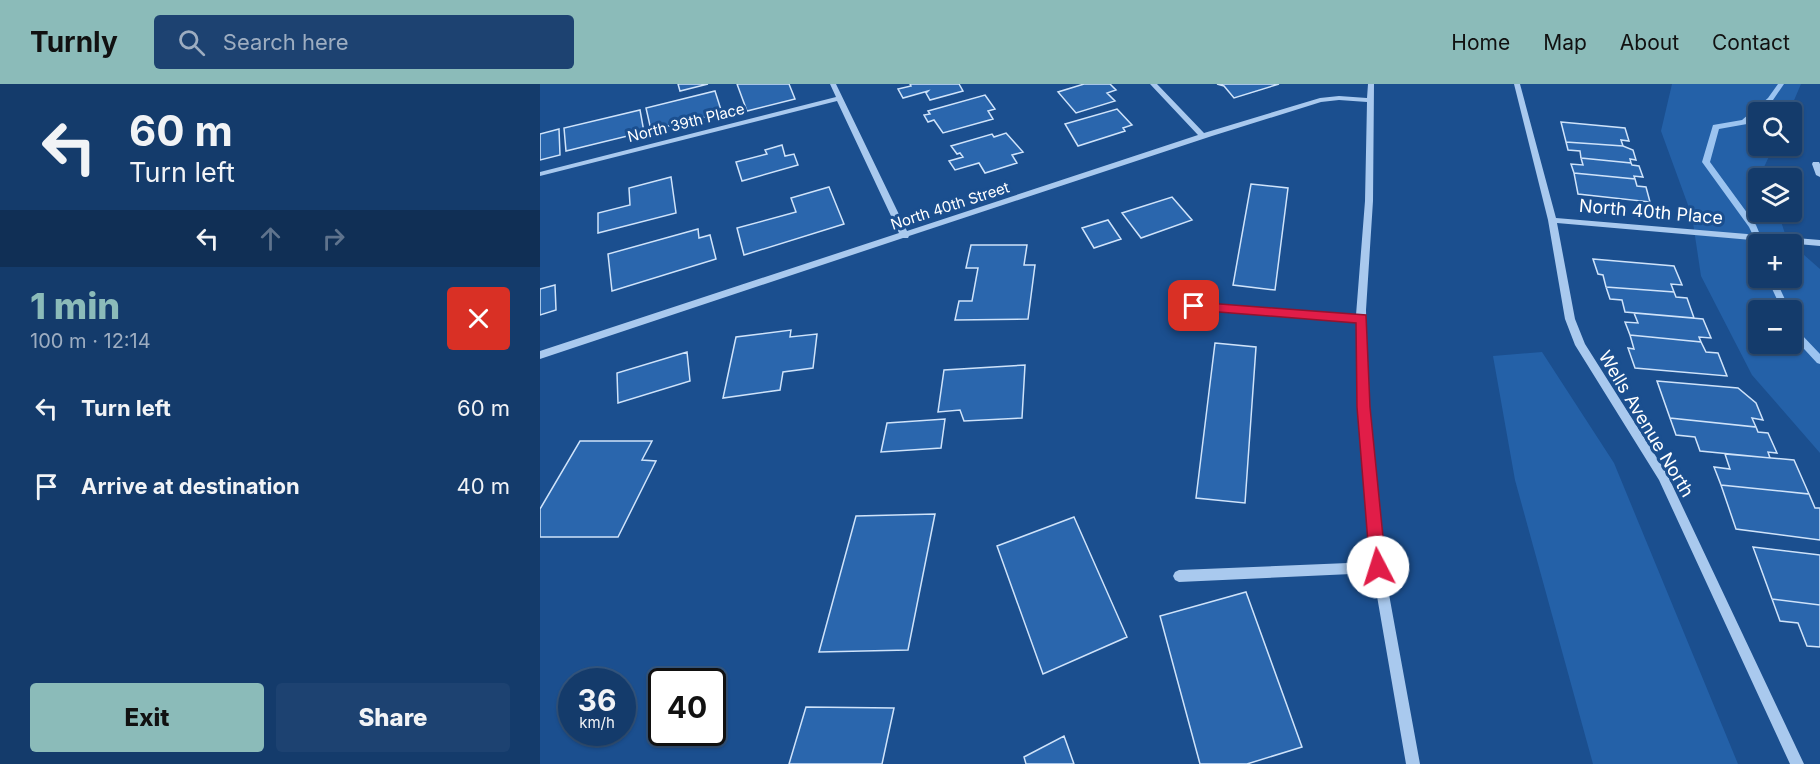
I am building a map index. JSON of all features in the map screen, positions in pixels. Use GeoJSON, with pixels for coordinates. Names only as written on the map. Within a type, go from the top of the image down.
{"type":"FeatureCollection","features":[{"type":"Feature","properties":{"kind":"street"},"geometry":{"type":"LineString","coordinates":[[833,84],[905,236]]}},
{"type":"Feature","properties":{"kind":"street"},"geometry":{"type":"LineString","coordinates":[[1153,84],[1203,136]]}},
{"type":"Feature","properties":{"kind":"street"},"geometry":{"type":"LineString","coordinates":[[1371,84],[1369,201],[1362,319],[1363,407],[1378,567],[1413,764]]}},
{"type":"Feature","properties":{"kind":"street","name":"Wells Avenue North"},"geometry":{"type":"LineString","coordinates":[[1517,84],[1552,220],[1570,319],[1580,345],[1663,477],[1797,764]]}},
{"type":"Feature","properties":{"kind":"street","name":"North 39th Place"},"geometry":{"type":"LineString","coordinates":[[540,174],[839,98]]}},
{"type":"Feature","properties":{"kind":"street","name":"North 40th Street"},"geometry":{"type":"LineString","coordinates":[[540,355],[1203,136],[1320,100],[1339,98],[1371,100]]}},
{"type":"Feature","properties":{"kind":"street"},"geometry":{"type":"LineString","coordinates":[[1816,164],[1820,175]]}},
{"type":"Feature","properties":{"kind":"street","name":"North 40th Place"},"geometry":{"type":"LineString","coordinates":[[1552,220],[1820,243]]}},
{"type":"Feature","properties":{"kind":"street"},"geometry":{"type":"LineString","coordinates":[[1194,306],[1362,319]]}},
{"type":"Feature","properties":{"kind":"street"},"geometry":{"type":"LineString","coordinates":[[1179,576],[1378,567]]}},
{"type":"Feature","properties":{"kind":"shaded area"},"geometry":{"type":"Polygon","coordinates":[[[1672,84],[1801,84],[1793,102],[1748,102],[1748,156],[1769,156],[1764,168],[1748,168],[1748,222],[1781,222],[1785,234],[1748,234],[1748,288],[1802,288],[1802,253],[1820,269],[1820,453],[1752,375],[1701,276],[1692,216],[1661,131],[1672,84]]]}},
{"type":"Feature","properties":{"kind":"shaded area"},"geometry":{"type":"Polygon","coordinates":[[[1542,352],[1614,463],[1738,764],[1593,764],[1515,480],[1493,356],[1542,352]]]}},
{"type":"Feature","properties":{"kind":"building"},"geometry":{"type":"Polygon","coordinates":[[[678,84],[708,84],[680,91],[678,84]]]}},
{"type":"Feature","properties":{"kind":"building"},"geometry":{"type":"Polygon","coordinates":[[[737,84],[789,84],[795,99],[747,111],[737,84]]]}},
{"type":"Feature","properties":{"kind":"building"},"geometry":{"type":"Polygon","coordinates":[[[910,84],[959,84],[963,91],[930,100],[926,93],[928,91],[903,98],[898,89],[911,86],[910,84]]]}},
{"type":"Feature","properties":{"kind":"building"},"geometry":{"type":"Polygon","coordinates":[[[1084,84],[1110,84],[1116,90],[1107,93],[1115,101],[1076,113],[1058,92],[1084,84]]]}},
{"type":"Feature","properties":{"kind":"building"},"geometry":{"type":"Polygon","coordinates":[[[1217,84],[1279,84],[1234,98],[1224,86],[1217,84]]]}},
{"type":"Feature","properties":{"kind":"building"},"geometry":{"type":"Polygon","coordinates":[[[715,91],[722,113],[651,130],[646,108],[715,91]]]}},
{"type":"Feature","properties":{"kind":"building"},"geometry":{"type":"Polygon","coordinates":[[[985,95],[995,109],[988,111],[993,119],[943,133],[934,120],[928,122],[924,115],[930,114],[928,111],[985,95]]]}},
{"type":"Feature","properties":{"kind":"building"},"geometry":{"type":"Polygon","coordinates":[[[1117,109],[1132,125],[1123,128],[1125,131],[1078,146],[1065,124],[1117,109]]]}},
{"type":"Feature","properties":{"kind":"building"},"geometry":{"type":"Polygon","coordinates":[[[640,110],[644,132],[566,151],[564,128],[640,110]]]}},
{"type":"Feature","properties":{"kind":"building"},"geometry":{"type":"Polygon","coordinates":[[[1561,122],[1625,128],[1629,141],[1621,140],[1623,146],[1566,142],[1561,122]]]}},
{"type":"Feature","properties":{"kind":"building"},"geometry":{"type":"Polygon","coordinates":[[[559,129],[560,155],[540,160],[540,134],[559,129]]]}},
{"type":"Feature","properties":{"kind":"building"},"geometry":{"type":"Polygon","coordinates":[[[1006,133],[1023,152],[1012,155],[1017,163],[985,173],[979,163],[955,170],[949,161],[963,157],[960,153],[957,154],[951,146],[992,134],[994,137],[1006,133]]]}},
{"type":"Feature","properties":{"kind":"building"},"geometry":{"type":"Polygon","coordinates":[[[1566,142],[1623,146],[1633,150],[1636,160],[1630,159],[1631,163],[1581,158],[1580,151],[1568,150],[1566,142]]]}},
{"type":"Feature","properties":{"kind":"building"},"geometry":{"type":"Polygon","coordinates":[[[782,145],[785,156],[794,154],[798,165],[742,181],[736,162],[767,154],[765,150],[782,145]]]}},
{"type":"Feature","properties":{"kind":"building"},"geometry":{"type":"Polygon","coordinates":[[[1581,158],[1631,163],[1639,166],[1643,177],[1634,176],[1635,179],[1574,173],[1571,164],[1583,165],[1581,158]]]}},
{"type":"Feature","properties":{"kind":"building"},"geometry":{"type":"Polygon","coordinates":[[[1574,173],[1635,179],[1637,186],[1646,187],[1650,202],[1578,194],[1574,173]]]}},
{"type":"Feature","properties":{"kind":"building"},"geometry":{"type":"Polygon","coordinates":[[[671,177],[676,213],[598,233],[598,213],[630,205],[629,188],[671,177]]]}},
{"type":"Feature","properties":{"kind":"building"},"geometry":{"type":"Polygon","coordinates":[[[1251,184],[1288,188],[1275,290],[1233,285],[1251,184]]]}},
{"type":"Feature","properties":{"kind":"building"},"geometry":{"type":"Polygon","coordinates":[[[829,187],[844,224],[744,255],[737,228],[796,212],[791,198],[829,187]]]}},
{"type":"Feature","properties":{"kind":"building"},"geometry":{"type":"Polygon","coordinates":[[[1172,197],[1192,220],[1141,238],[1122,213],[1172,197]]]}},
{"type":"Feature","properties":{"kind":"building"},"geometry":{"type":"Polygon","coordinates":[[[1108,220],[1121,239],[1094,248],[1082,228],[1108,220]]]}},
{"type":"Feature","properties":{"kind":"building"},"geometry":{"type":"Polygon","coordinates":[[[698,229],[699,238],[710,235],[716,259],[612,291],[608,254],[698,229]]]}},
{"type":"Feature","properties":{"kind":"building"},"geometry":{"type":"Polygon","coordinates":[[[971,245],[1027,245],[1024,265],[1035,265],[1028,319],[955,320],[959,301],[972,301],[978,268],[966,268],[971,245]]]}},
{"type":"Feature","properties":{"kind":"building"},"geometry":{"type":"Polygon","coordinates":[[[1593,259],[1674,266],[1682,285],[1671,284],[1674,292],[1606,287],[1603,275],[1598,274],[1593,259]]]}},
{"type":"Feature","properties":{"kind":"building"},"geometry":{"type":"Polygon","coordinates":[[[555,285],[556,310],[540,315],[540,289],[555,285]]]}},
{"type":"Feature","properties":{"kind":"building"},"geometry":{"type":"Polygon","coordinates":[[[1606,287],[1674,292],[1676,297],[1687,298],[1694,318],[1625,312],[1622,300],[1610,299],[1606,287]]]}},
{"type":"Feature","properties":{"kind":"building"},"geometry":{"type":"Polygon","coordinates":[[[1634,313],[1703,319],[1711,338],[1699,337],[1701,342],[1630,335],[1625,322],[1638,323],[1634,313]]]}},
{"type":"Feature","properties":{"kind":"building"},"geometry":{"type":"Polygon","coordinates":[[[791,330],[790,337],[817,334],[813,368],[783,372],[780,390],[723,398],[736,337],[791,330]]]}},
{"type":"Feature","properties":{"kind":"building"},"geometry":{"type":"Polygon","coordinates":[[[1630,335],[1701,342],[1706,352],[1718,353],[1727,376],[1635,368],[1628,348],[1634,349],[1630,335]]]}},
{"type":"Feature","properties":{"kind":"building"},"geometry":{"type":"Polygon","coordinates":[[[1215,343],[1256,347],[1245,503],[1196,498],[1215,343]]]}},
{"type":"Feature","properties":{"kind":"building"},"geometry":{"type":"Polygon","coordinates":[[[687,352],[690,381],[618,403],[617,373],[687,352]]]}},
{"type":"Feature","properties":{"kind":"building"},"geometry":{"type":"Polygon","coordinates":[[[1025,365],[1022,418],[964,421],[960,410],[938,412],[944,370],[1025,365]]]}},
{"type":"Feature","properties":{"kind":"building"},"geometry":{"type":"Polygon","coordinates":[[[1657,381],[1738,388],[1756,403],[1763,420],[1752,418],[1756,427],[1670,418],[1657,381]]]}},
{"type":"Feature","properties":{"kind":"building"},"geometry":{"type":"Polygon","coordinates":[[[1670,418],[1756,427],[1758,432],[1768,433],[1777,453],[1768,452],[1770,458],[1700,451],[1695,437],[1676,435],[1670,418]]]}},
{"type":"Feature","properties":{"kind":"building"},"geometry":{"type":"Polygon","coordinates":[[[945,419],[941,448],[881,452],[887,423],[945,419]]]}},
{"type":"Feature","properties":{"kind":"building"},"geometry":{"type":"Polygon","coordinates":[[[580,441],[652,441],[642,460],[656,461],[618,537],[540,537],[540,509],[580,441]]]}},
{"type":"Feature","properties":{"kind":"building"},"geometry":{"type":"Polygon","coordinates":[[[1725,454],[1794,460],[1809,494],[1721,485],[1714,467],[1730,469],[1725,454]]]}},
{"type":"Feature","properties":{"kind":"building"},"geometry":{"type":"Polygon","coordinates":[[[1721,485],[1809,494],[1815,508],[1820,508],[1820,540],[1736,529],[1721,485]]]}},
{"type":"Feature","properties":{"kind":"building"},"geometry":{"type":"Polygon","coordinates":[[[935,514],[908,650],[819,652],[856,516],[935,514]]]}},
{"type":"Feature","properties":{"kind":"building"},"geometry":{"type":"Polygon","coordinates":[[[1074,517],[1127,637],[1043,674],[997,546],[1074,517]]]}},
{"type":"Feature","properties":{"kind":"building"},"geometry":{"type":"Polygon","coordinates":[[[1753,547],[1820,555],[1820,605],[1772,599],[1753,547]]]}},
{"type":"Feature","properties":{"kind":"building"},"geometry":{"type":"Polygon","coordinates":[[[1246,592],[1302,747],[1247,764],[1200,764],[1160,616],[1246,592]]]}},
{"type":"Feature","properties":{"kind":"building"},"geometry":{"type":"Polygon","coordinates":[[[1772,599],[1820,605],[1820,647],[1807,646],[1798,623],[1780,621],[1772,599]]]}},
{"type":"Feature","properties":{"kind":"building"},"geometry":{"type":"Polygon","coordinates":[[[806,707],[894,708],[882,764],[789,764],[806,707]]]}},
{"type":"Feature","properties":{"kind":"building"},"geometry":{"type":"Polygon","coordinates":[[[1064,736],[1074,764],[1026,764],[1024,757],[1064,736]]]}},
{"type":"Feature","properties":{"kind":"waterway"},"geometry":{"type":"LineString","coordinates":[[1756,234],[1706,162],[1716,127],[1744,122],[1771,99],[1781,84]]}},
{"type":"Feature","properties":{"kind":"waterway"},"geometry":{"type":"LineString","coordinates":[[1776,288],[1781,300]]}},
{"type":"Feature","properties":{"kind":"waterway"},"geometry":{"type":"LineString","coordinates":[[1802,341],[1820,360]]}},
{"type":"Feature","properties":{"kind":"route"},"geometry":{"type":"LineString","coordinates":[[1194,306],[1362,319],[1363,407],[1378,567]]}}]}
